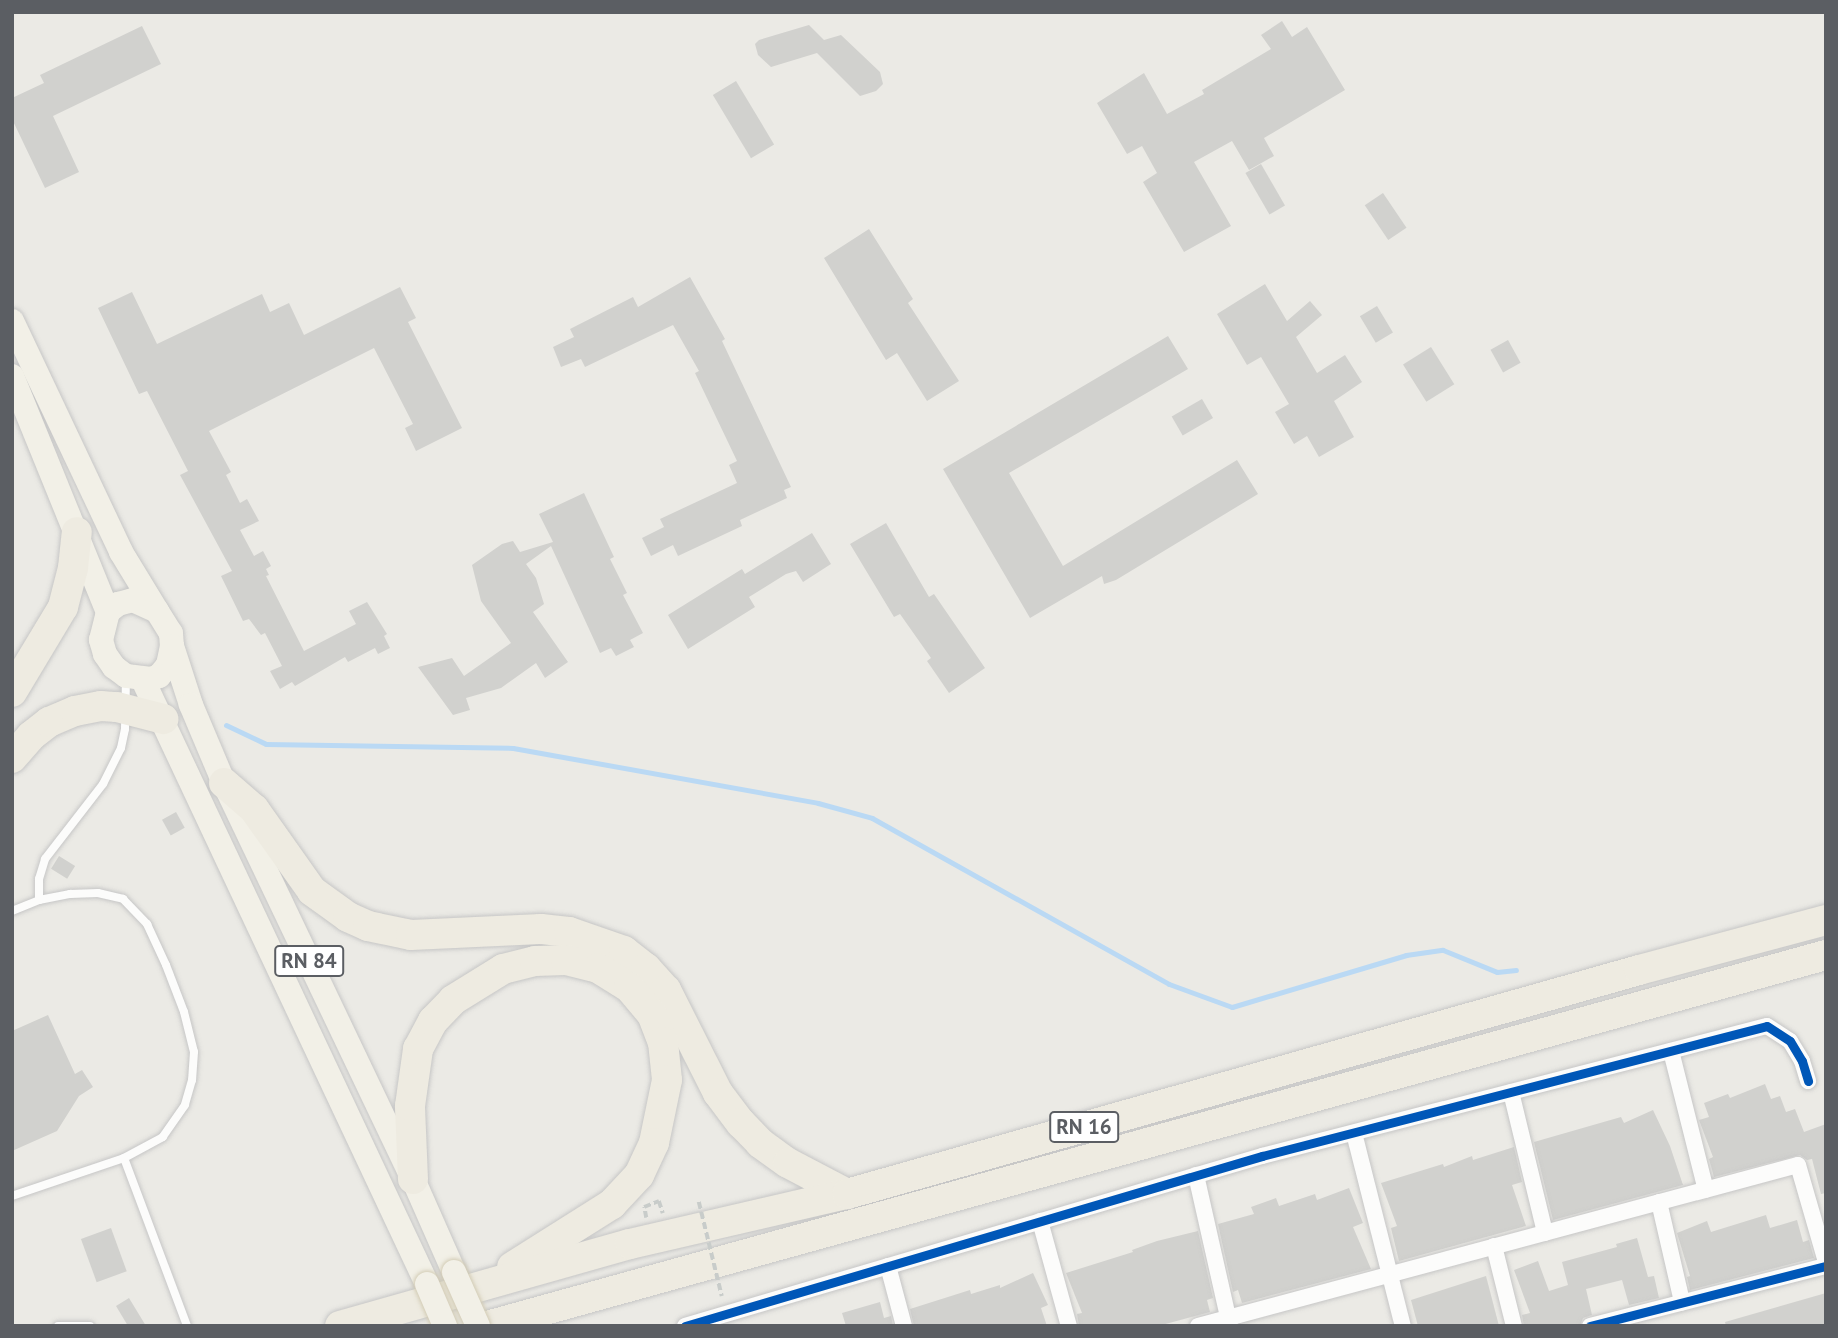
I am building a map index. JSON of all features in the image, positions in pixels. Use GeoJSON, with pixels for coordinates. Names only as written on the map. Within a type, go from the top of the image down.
{"type":"FeatureCollection","features":[{"type":"Feature","properties":{"kind":"highway"},"geometry":{"type":"LineString","coordinates":[[12,692],[64,607],[74,568],[76,532]]}},
{"type":"Feature","properties":{"kind":"highway"},"geometry":{"type":"LineString","coordinates":[[12,758],[30,736],[49,722],[75,711],[101,706],[126,708],[163,719]]}},
{"type":"Feature","properties":{"kind":"highway"},"geometry":{"type":"LineString","coordinates":[[224,783],[254,809],[312,891],[338,911],[368,926],[411,935],[541,929],[569,932],[624,951],[646,968],[666,990],[718,1093],[741,1123],[788,1163],[847,1194]]}},
{"type":"Feature","properties":{"kind":"highway","name":"RN 16"},"geometry":{"type":"LineString","coordinates":[[340,1326],[630,1244],[847,1194],[1639,970],[1826,920]]}},
{"type":"Feature","properties":{"kind":"highway","name":"RN 16"},"geometry":{"type":"LineString","coordinates":[[487,1326],[1826,955]]}},
{"type":"Feature","properties":{"kind":"highway"},"geometry":{"type":"LineString","coordinates":[[413,1179],[410,1106],[418,1049],[433,1021],[453,1000],[476,983],[503,969],[535,961],[566,960],[598,968],[629,988],[652,1014],[663,1042],[667,1080],[654,1143],[639,1175],[622,1195],[602,1212],[486,1283]]}},
{"type":"Feature","properties":{"kind":"highway"},"geometry":{"type":"LineString","coordinates":[[578,1326],[610,1292]]}},
{"type":"Feature","properties":{"kind":"main road"},"geometry":{"type":"LineString","coordinates":[[12,321],[121,552],[165,621],[173,646],[165,671],[159,676],[134,678],[114,667],[105,654],[101,640],[108,612],[12,376]]}},
{"type":"Feature","properties":{"kind":"main road"},"geometry":{"type":"LineString","coordinates":[[108,612],[118,604],[133,600],[157,611]]}},
{"type":"Feature","properties":{"kind":"main road","name":"RN 84"},"geometry":{"type":"LineString","coordinates":[[173,646],[191,705],[224,783],[413,1179],[478,1326]]}},
{"type":"Feature","properties":{"kind":"main road","name":"RN 84"},"geometry":{"type":"LineString","coordinates":[[134,678],[163,719],[445,1326]]}},
{"type":"Feature","properties":{"kind":"street"},"geometry":{"type":"LineString","coordinates":[[685,1326],[728,1320],[888,1266],[1196,1175],[1767,1026],[1790,1041],[1802,1060],[1808,1081]]}},
{"type":"Feature","properties":{"kind":"street"},"geometry":{"type":"LineString","coordinates":[[1671,1051],[1706,1190]]}},
{"type":"Feature","properties":{"kind":"street"},"geometry":{"type":"LineString","coordinates":[[1511,1092],[1545,1233]]}},
{"type":"Feature","properties":{"kind":"street"},"geometry":{"type":"LineString","coordinates":[[1354,1133],[1403,1326]]}},
{"type":"Feature","properties":{"kind":"street"},"geometry":{"type":"LineString","coordinates":[[1198,1326],[1229,1322],[1390,1274],[1798,1165],[1826,1264],[1682,1301],[1625,1321],[1590,1326]]}},
{"type":"Feature","properties":{"kind":"street"},"geometry":{"type":"LineString","coordinates":[[1196,1175],[1229,1322]]}},
{"type":"Feature","properties":{"kind":"street"},"geometry":{"type":"LineString","coordinates":[[1659,1202],[1682,1301]]}},
{"type":"Feature","properties":{"kind":"street"},"geometry":{"type":"LineString","coordinates":[[1040,1221],[1069,1326]]}},
{"type":"Feature","properties":{"kind":"street"},"geometry":{"type":"LineString","coordinates":[[1494,1246],[1514,1326]]}},
{"type":"Feature","properties":{"kind":"street"},"geometry":{"type":"LineString","coordinates":[[888,1266],[904,1326]]}},
{"type":"Feature","properties":{"kind":"lane"},"geometry":{"type":"LineString","coordinates":[[39,900],[39,879],[45,859],[114,767],[123,743],[126,708],[134,678]]}},
{"type":"Feature","properties":{"kind":"lane"},"geometry":{"type":"LineString","coordinates":[[12,911],[39,900],[98,893],[123,899],[147,924],[184,1012],[194,1052],[192,1080],[185,1105],[163,1137],[124,1158],[12,1196]]}},
{"type":"Feature","properties":{"kind":"lane"},"geometry":{"type":"LineString","coordinates":[[124,1158],[187,1326]]}},
{"type":"Feature","properties":{"kind":"lane"},"geometry":{"type":"LineString","coordinates":[[58,1326],[90,1326]]}},
{"type":"Feature","properties":{"kind":"path"},"geometry":{"type":"LineString","coordinates":[[699,1202],[722,1296]]}},
{"type":"Feature","properties":{"kind":"building"},"geometry":{"type":"Polygon","coordinates":[[[1282,21],[1292,37],[1307,27],[1345,90],[1264,138],[1274,156],[1249,170],[1232,141],[1194,162],[1231,226],[1184,252],[1143,182],[1157,173],[1142,146],[1127,154],[1097,103],[1144,73],[1167,114],[1204,94],[1202,90],[1271,49],[1261,35],[1282,21]]]}},
{"type":"Feature","properties":{"kind":"building"},"geometry":{"type":"Polygon","coordinates":[[[809,25],[824,40],[841,35],[880,72],[883,84],[876,91],[860,96],[817,53],[771,67],[758,55],[755,44],[759,40],[809,25]]]}},
{"type":"Feature","properties":{"kind":"building"},"geometry":{"type":"Polygon","coordinates":[[[142,26],[161,64],[53,116],[79,172],[45,188],[12,119],[12,98],[44,83],[40,75],[142,26]]]}},
{"type":"Feature","properties":{"kind":"building"},"geometry":{"type":"Polygon","coordinates":[[[736,81],[774,144],[751,158],[713,95],[736,81]]]}},
{"type":"Feature","properties":{"kind":"building"},"geometry":{"type":"Polygon","coordinates":[[[1261,164],[1285,206],[1269,215],[1245,173],[1261,164]]]}},
{"type":"Feature","properties":{"kind":"building"},"geometry":{"type":"Polygon","coordinates":[[[1383,193],[1406,228],[1388,240],[1365,205],[1383,193]]]}},
{"type":"Feature","properties":{"kind":"building"},"geometry":{"type":"Polygon","coordinates":[[[869,229],[913,299],[908,303],[959,381],[927,401],[897,353],[886,360],[824,258],[869,229]]]}},
{"type":"Feature","properties":{"kind":"building"},"geometry":{"type":"Polygon","coordinates":[[[690,277],[725,339],[722,341],[791,487],[784,490],[787,498],[740,520],[742,526],[678,556],[673,545],[651,556],[642,538],[664,527],[660,519],[737,483],[729,465],[737,461],[695,373],[699,371],[673,325],[585,367],[581,359],[561,367],[553,347],[574,337],[570,329],[633,297],[638,307],[690,277]]]}},
{"type":"Feature","properties":{"kind":"building"},"geometry":{"type":"Polygon","coordinates":[[[1265,284],[1287,321],[1310,301],[1322,315],[1296,337],[1317,373],[1345,355],[1362,382],[1334,401],[1354,437],[1319,457],[1307,436],[1294,444],[1275,412],[1289,404],[1261,357],[1247,365],[1217,314],[1265,284]]]}},
{"type":"Feature","properties":{"kind":"building"},"geometry":{"type":"Polygon","coordinates":[[[400,287],[416,318],[408,322],[462,428],[416,451],[405,428],[413,424],[374,348],[209,431],[231,472],[226,475],[240,503],[247,499],[259,521],[240,530],[254,556],[263,551],[271,566],[266,569],[269,575],[266,576],[304,651],[356,624],[349,611],[367,602],[387,634],[384,636],[390,648],[378,654],[375,648],[348,662],[345,657],[295,686],[292,682],[280,689],[270,671],[282,666],[265,633],[261,635],[249,619],[243,621],[221,576],[232,571],[180,475],[188,471],[147,391],[139,394],[98,308],[132,292],[157,344],[262,294],[270,312],[289,303],[304,335],[400,287]]]}},
{"type":"Feature","properties":{"kind":"building"},"geometry":{"type":"Polygon","coordinates":[[[1377,306],[1393,333],[1376,343],[1360,316],[1377,306]]]}},
{"type":"Feature","properties":{"kind":"building"},"geometry":{"type":"Polygon","coordinates":[[[1168,336],[1188,369],[1009,473],[1063,566],[1237,460],[1258,494],[1116,580],[1104,584],[1102,576],[1030,618],[943,469],[1168,336]]]}},
{"type":"Feature","properties":{"kind":"building"},"geometry":{"type":"Polygon","coordinates":[[[1508,340],[1521,363],[1503,372],[1491,350],[1508,340]]]}},
{"type":"Feature","properties":{"kind":"building"},"geometry":{"type":"Polygon","coordinates":[[[1431,347],[1454,384],[1426,402],[1403,364],[1431,347]]]}},
{"type":"Feature","properties":{"kind":"building"},"geometry":{"type":"Polygon","coordinates":[[[1202,399],[1213,418],[1183,436],[1172,416],[1202,399]]]}},
{"type":"Feature","properties":{"kind":"building"},"geometry":{"type":"Polygon","coordinates":[[[584,493],[614,557],[610,559],[627,593],[623,595],[643,633],[630,640],[634,647],[616,656],[611,648],[600,653],[551,546],[526,564],[536,578],[544,604],[533,612],[568,662],[545,678],[536,663],[501,688],[466,698],[470,710],[453,715],[418,667],[452,658],[464,676],[511,643],[481,601],[472,565],[502,544],[513,541],[520,552],[553,542],[539,514],[584,493]]]}},
{"type":"Feature","properties":{"kind":"building"},"geometry":{"type":"Polygon","coordinates":[[[886,523],[929,597],[934,594],[985,668],[949,693],[927,661],[931,658],[900,614],[894,617],[850,544],[886,523]]]}},
{"type":"Feature","properties":{"kind":"building"},"geometry":{"type":"Polygon","coordinates":[[[812,533],[831,564],[803,582],[796,571],[786,574],[749,597],[755,607],[688,649],[668,615],[742,569],[745,574],[812,533]]]}},
{"type":"Feature","properties":{"kind":"building"},"geometry":{"type":"Polygon","coordinates":[[[176,812],[185,828],[171,836],[162,820],[176,812]]]}},
{"type":"Feature","properties":{"kind":"building"},"geometry":{"type":"Polygon","coordinates":[[[59,856],[75,866],[67,879],[51,869],[59,856]]]}},
{"type":"Feature","properties":{"kind":"building"},"geometry":{"type":"Polygon","coordinates":[[[48,1015],[75,1074],[82,1070],[93,1087],[79,1096],[57,1131],[12,1151],[12,1031],[48,1015]]]}},
{"type":"Feature","properties":{"kind":"building"},"geometry":{"type":"Polygon","coordinates":[[[1765,1084],[1771,1099],[1780,1096],[1786,1112],[1795,1109],[1804,1132],[1826,1124],[1826,1193],[1821,1194],[1812,1159],[1807,1160],[1800,1155],[1714,1177],[1709,1159],[1713,1157],[1699,1120],[1709,1117],[1704,1103],[1728,1094],[1730,1098],[1765,1084]]]}},
{"type":"Feature","properties":{"kind":"building"},"geometry":{"type":"Polygon","coordinates":[[[1653,1110],[1670,1146],[1683,1185],[1553,1220],[1534,1142],[1621,1117],[1624,1123],[1653,1110]]]}},
{"type":"Feature","properties":{"kind":"building"},"geometry":{"type":"Polygon","coordinates":[[[1514,1147],[1522,1182],[1512,1185],[1526,1226],[1399,1261],[1391,1228],[1397,1226],[1381,1183],[1443,1164],[1444,1167],[1472,1156],[1473,1160],[1514,1147]]]}},
{"type":"Feature","properties":{"kind":"building"},"geometry":{"type":"Polygon","coordinates":[[[1349,1188],[1363,1223],[1353,1227],[1371,1269],[1242,1303],[1238,1290],[1233,1292],[1218,1224],[1254,1214],[1251,1207],[1276,1198],[1279,1206],[1315,1194],[1317,1200],[1349,1188]]]}},
{"type":"Feature","properties":{"kind":"building"},"geometry":{"type":"Polygon","coordinates":[[[1766,1215],[1770,1228],[1797,1220],[1803,1242],[1809,1240],[1814,1258],[1690,1290],[1687,1277],[1690,1276],[1677,1233],[1707,1221],[1711,1232],[1766,1215]]]}},
{"type":"Feature","properties":{"kind":"building"},"geometry":{"type":"Polygon","coordinates":[[[111,1228],[127,1271],[97,1282],[81,1239],[111,1228]]]}},
{"type":"Feature","properties":{"kind":"building"},"geometry":{"type":"Polygon","coordinates":[[[1198,1231],[1213,1298],[1207,1300],[1210,1312],[1158,1326],[1079,1326],[1077,1314],[1082,1313],[1066,1273],[1133,1252],[1132,1250],[1157,1241],[1198,1231]]]}},
{"type":"Feature","properties":{"kind":"building"},"geometry":{"type":"Polygon","coordinates":[[[1637,1238],[1648,1277],[1654,1276],[1659,1298],[1629,1305],[1622,1280],[1586,1289],[1592,1315],[1583,1318],[1580,1326],[1524,1326],[1522,1315],[1530,1313],[1514,1270],[1538,1261],[1549,1291],[1568,1285],[1562,1262],[1617,1247],[1616,1244],[1637,1238]]]}},
{"type":"Feature","properties":{"kind":"building"},"geometry":{"type":"Polygon","coordinates":[[[1033,1273],[1048,1305],[1041,1308],[1047,1326],[914,1326],[910,1309],[970,1290],[971,1294],[1000,1285],[1000,1288],[1033,1273]]]}},
{"type":"Feature","properties":{"kind":"building"},"geometry":{"type":"Polygon","coordinates":[[[1486,1276],[1499,1326],[1418,1326],[1411,1300],[1486,1276]]]}},
{"type":"Feature","properties":{"kind":"building"},"geometry":{"type":"Polygon","coordinates":[[[1826,1293],[1826,1326],[1726,1326],[1725,1322],[1826,1293]]]}},
{"type":"Feature","properties":{"kind":"building"},"geometry":{"type":"Polygon","coordinates":[[[129,1298],[146,1326],[128,1326],[116,1306],[129,1298]]]}},
{"type":"Feature","properties":{"kind":"building"},"geometry":{"type":"Polygon","coordinates":[[[880,1302],[884,1318],[891,1316],[893,1326],[846,1326],[842,1313],[880,1302]]]}},
{"type":"Feature","properties":{"kind":"waterway"},"geometry":{"type":"LineString","coordinates":[[226,725],[266,744],[513,748],[818,803],[872,818],[1169,984],[1232,1007],[1406,955],[1443,950],[1497,972],[1516,970]]}},
{"type":"Feature","properties":{"kind":"cycle path"},"geometry":{"type":"LineString","coordinates":[[685,1326],[1262,1156],[1767,1026],[1790,1041],[1802,1061],[1808,1081]]}},
{"type":"Feature","properties":{"kind":"cycle path"},"geometry":{"type":"LineString","coordinates":[[1590,1326],[1826,1266]]}}]}
